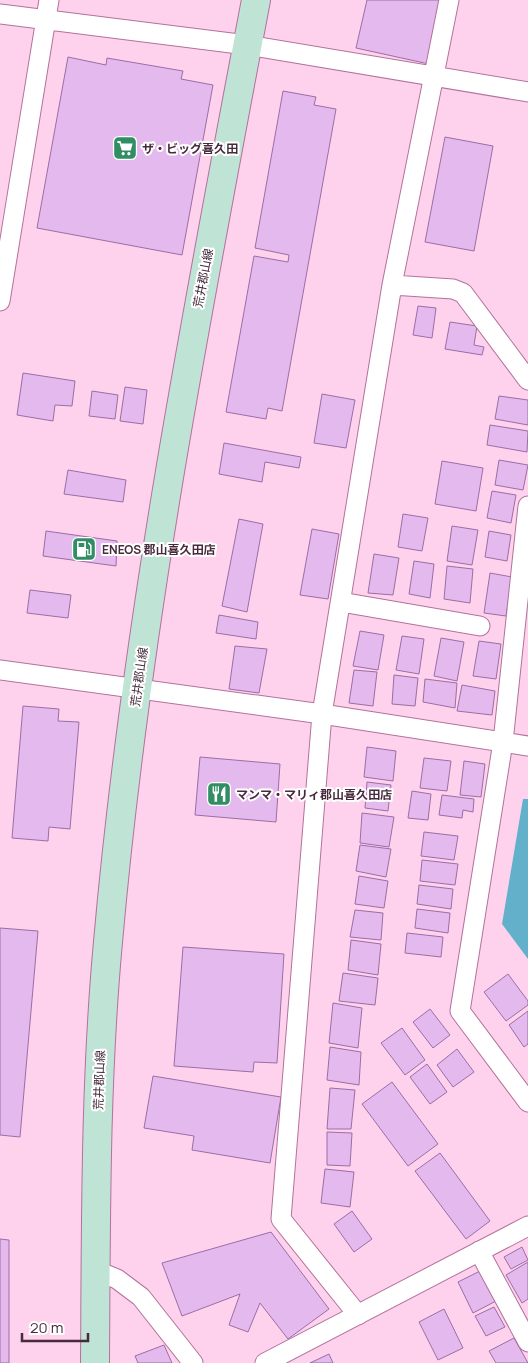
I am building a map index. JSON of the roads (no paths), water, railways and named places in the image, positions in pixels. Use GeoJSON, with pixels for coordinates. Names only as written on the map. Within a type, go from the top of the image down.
{"type":"FeatureCollection","features":[{"type":"Feature","properties":{"kind":"main road","name":"荒井郡山線"},"geometry":{"type":"LineString","coordinates":[[95,1363],[95,1270],[100,1057],[108,941],[136,690],[184,380],[256,0]]}},
{"type":"Feature","properties":{"kind":"street"},"geometry":{"type":"LineString","coordinates":[[0,301],[49,0]]}},
{"type":"Feature","properties":{"kind":"street"},"geometry":{"type":"LineString","coordinates":[[358,1315],[281,1219],[322,714],[392,285],[449,0]]}},
{"type":"Feature","properties":{"kind":"street"},"geometry":{"type":"LineString","coordinates":[[0,14],[247,46],[435,75],[528,92]]}},
{"type":"Feature","properties":{"kind":"street"},"geometry":{"type":"LineString","coordinates":[[392,285],[453,289],[463,294],[528,380]]}},
{"type":"Feature","properties":{"kind":"street"},"geometry":{"type":"LineString","coordinates":[[528,506],[503,742],[460,1011],[528,1102]]}},
{"type":"Feature","properties":{"kind":"street"},"geometry":{"type":"LineString","coordinates":[[341,602],[480,626]]}},
{"type":"Feature","properties":{"kind":"street"},"geometry":{"type":"LineString","coordinates":[[0,670],[322,714],[528,746]]}},
{"type":"Feature","properties":{"kind":"street"},"geometry":{"type":"LineString","coordinates":[[265,1363],[528,1226]]}},
{"type":"Feature","properties":{"kind":"street"},"geometry":{"type":"LineString","coordinates":[[479,1251],[528,1342]]}},
{"type":"Feature","properties":{"kind":"street"},"geometry":{"type":"LineString","coordinates":[[95,1270],[116,1279],[141,1297],[193,1363]]}},
{"type":"Feature","properties":{"kind":"water"},"geometry":{"type":"Polygon","coordinates":[[[523,799],[528,799],[528,959],[502,924],[523,799]]]}},
{"type":"Feature","properties":{"kind":"place","name":"ザ・ビッグ喜久田"},"geometry":{"type":"Point","coordinates":[125,148]}},
{"type":"Feature","properties":{"kind":"place","name":"ENEOS 郡山喜久田店"},"geometry":{"type":"Point","coordinates":[84,549]}},
{"type":"Feature","properties":{"kind":"place","name":"マンマ・マリィ郡山喜久田店"},"geometry":{"type":"Point","coordinates":[219,794]}}]}
